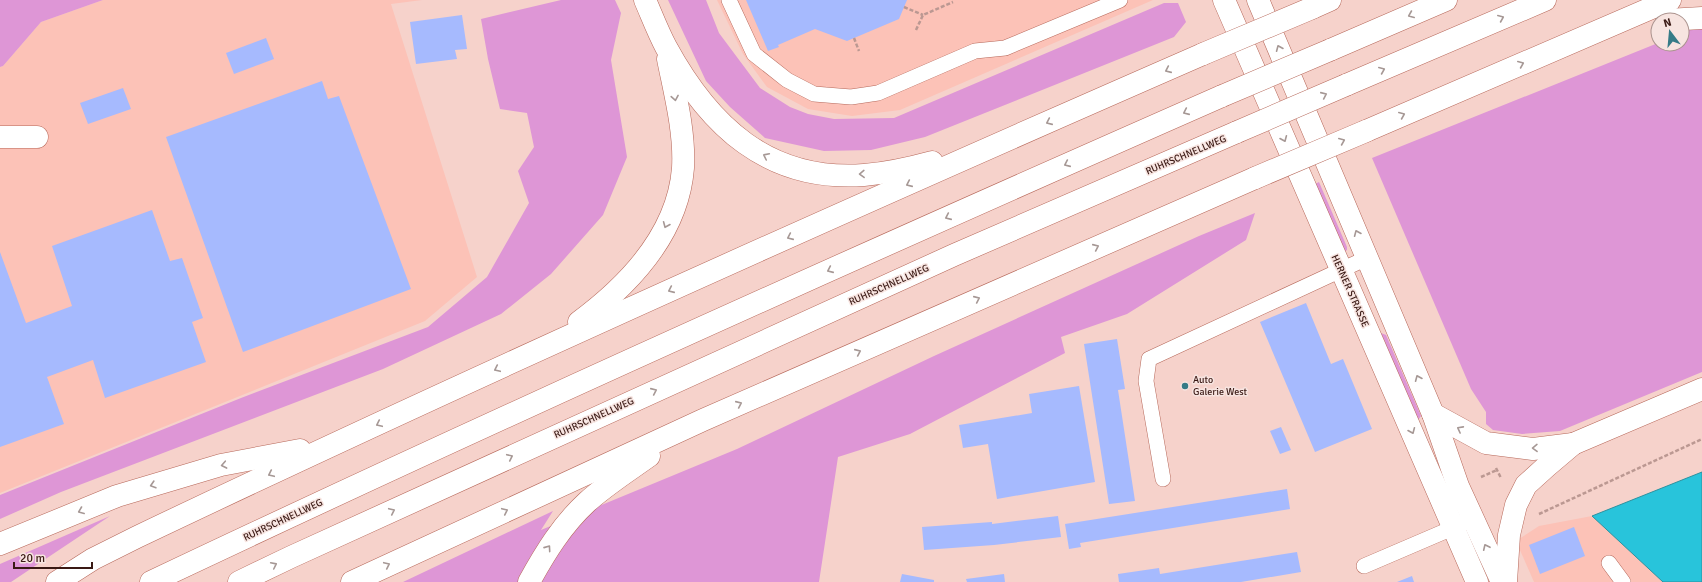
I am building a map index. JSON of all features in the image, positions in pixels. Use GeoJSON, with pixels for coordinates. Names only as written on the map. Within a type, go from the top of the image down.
{"type":"FeatureCollection","features":[{"type":"Feature","properties":{"kind":"main road"},"geometry":{"type":"LineString","coordinates":[[645,0],[665,46],[688,82],[708,108],[740,140],[772,158],[803,170],[828,174],[863,175],[897,171],[957,156],[1021,134]]}},
{"type":"Feature","properties":{"kind":"main road","name":"HERNER STRASSE"},"geometry":{"type":"LineString","coordinates":[[1224,0],[1477,582]]}},
{"type":"Feature","properties":{"kind":"main road"},"geometry":{"type":"LineString","coordinates":[[1258,0],[1433,414],[1458,486],[1502,582]]}},
{"type":"Feature","properties":{"kind":"main road","name":"RUHRSCHNELLWEG"},"geometry":{"type":"LineString","coordinates":[[151,582],[320,502],[713,323],[1222,96],[1446,0]]}},
{"type":"Feature","properties":{"kind":"main road","name":"RUHRSCHNELLWEG"},"geometry":{"type":"LineString","coordinates":[[239,582],[954,255],[1545,0]]}},
{"type":"Feature","properties":{"kind":"main road"},"geometry":{"type":"LineString","coordinates":[[352,582],[703,420],[1254,178],[1670,0]]}},
{"type":"Feature","properties":{"kind":"main road"},"geometry":{"type":"LineString","coordinates":[[56,582],[93,559],[532,353],[1021,134],[1321,4]]}},
{"type":"Feature","properties":{"kind":"main road"},"geometry":{"type":"LineString","coordinates":[[1690,19],[1702,18]]}},
{"type":"Feature","properties":{"kind":"main road"},"geometry":{"type":"LineString","coordinates":[[1594,32],[1650,23]]}},
{"type":"Feature","properties":{"kind":"main road"},"geometry":{"type":"LineString","coordinates":[[532,353],[564,333],[602,305],[631,278],[662,234],[677,200],[683,168],[682,134],[665,46]]}},
{"type":"Feature","properties":{"kind":"main road"},"geometry":{"type":"LineString","coordinates":[[0,137],[37,137]]}},
{"type":"Feature","properties":{"kind":"main road"},"geometry":{"type":"LineString","coordinates":[[1433,414],[1486,443],[1533,449],[1573,444],[1702,389]]}},
{"type":"Feature","properties":{"kind":"main road"},"geometry":{"type":"LineString","coordinates":[[529,582],[543,556],[564,526],[586,503],[612,481],[703,420]]}},
{"type":"Feature","properties":{"kind":"main road"},"geometry":{"type":"LineString","coordinates":[[0,544],[117,496],[222,465],[306,449],[357,434]]}},
{"type":"Feature","properties":{"kind":"main road"},"geometry":{"type":"LineString","coordinates":[[1506,582],[1509,535],[1516,505],[1526,485],[1573,444]]}},
{"type":"Feature","properties":{"kind":"lane"},"geometry":{"type":"LineString","coordinates":[[729,0],[754,54],[787,80],[814,94],[851,97],[878,93],[975,51],[1005,48],[1120,0]]}},
{"type":"Feature","properties":{"kind":"lane"},"geometry":{"type":"LineString","coordinates":[[1163,479],[1146,381],[1149,359],[1367,258]]}},
{"type":"Feature","properties":{"kind":"lane"},"geometry":{"type":"LineString","coordinates":[[1364,566],[1453,526],[1474,520]]}},
{"type":"Feature","properties":{"kind":"lane"},"geometry":{"type":"LineString","coordinates":[[1609,563],[1623,582]]}},
{"type":"Feature","properties":{"kind":"path"},"geometry":{"type":"LineString","coordinates":[[916,30],[923,15],[953,2]]}},
{"type":"Feature","properties":{"kind":"path"},"geometry":{"type":"LineString","coordinates":[[904,7],[923,15]]}},
{"type":"Feature","properties":{"kind":"path"},"geometry":{"type":"LineString","coordinates":[[854,38],[859,51]]}},
{"type":"Feature","properties":{"kind":"path"},"geometry":{"type":"LineString","coordinates":[[1486,443],[1497,470],[1526,520],[1702,439]]}},
{"type":"Feature","properties":{"kind":"shaded area"},"geometry":{"type":"Polygon","coordinates":[[[0,0],[103,0],[41,22],[3,66],[0,67],[0,0]]]}},
{"type":"Feature","properties":{"kind":"shaded area"},"geometry":{"type":"Polygon","coordinates":[[[103,0],[422,0],[391,4],[477,277],[425,321],[0,493],[0,67],[3,66],[41,22],[103,0]]]}},
{"type":"Feature","properties":{"kind":"shaded area"},"geometry":{"type":"Polygon","coordinates":[[[561,0],[615,0],[621,13],[611,60],[627,157],[603,215],[551,274],[501,314],[383,369],[61,492],[0,519],[0,495],[241,398],[428,327],[487,277],[529,203],[518,171],[534,147],[527,113],[500,109],[488,59],[481,19],[561,0]]]}},
{"type":"Feature","properties":{"kind":"shaded area"},"geometry":{"type":"Polygon","coordinates":[[[668,0],[706,0],[719,33],[760,88],[790,107],[808,114],[834,119],[894,118],[1164,3],[1178,3],[1186,22],[1174,37],[925,137],[871,150],[824,151],[765,138],[730,107],[706,81],[668,0]]]}},
{"type":"Feature","properties":{"kind":"shaded area"},"geometry":{"type":"Polygon","coordinates":[[[717,0],[1153,0],[900,110],[852,116],[808,109],[767,87],[743,54],[717,0]]]}},
{"type":"Feature","properties":{"kind":"shaded area"},"geometry":{"type":"Polygon","coordinates":[[[1702,25],[1702,372],[1560,431],[1522,434],[1493,430],[1486,424],[1486,412],[1471,389],[1372,158],[1650,46],[1650,52],[1690,52],[1690,30],[1702,25]]]}},
{"type":"Feature","properties":{"kind":"shaded area"},"geometry":{"type":"Polygon","coordinates":[[[1319,182],[1347,247],[1347,250],[1344,252],[1311,186],[1319,182]]]}},
{"type":"Feature","properties":{"kind":"shaded area"},"geometry":{"type":"Polygon","coordinates":[[[1255,213],[1246,240],[1127,314],[1061,337],[1065,353],[910,434],[838,457],[819,582],[403,582],[553,511],[541,530],[737,449],[934,356],[1199,236],[1255,213]]]}},
{"type":"Feature","properties":{"kind":"shaded area"},"geometry":{"type":"Polygon","coordinates":[[[1381,333],[1386,335],[1421,416],[1418,420],[1381,333]]]}},
{"type":"Feature","properties":{"kind":"shaded area"},"geometry":{"type":"Polygon","coordinates":[[[110,516],[11,582],[0,582],[0,564],[110,516]]]}},
{"type":"Feature","properties":{"kind":"shaded area"},"geometry":{"type":"Polygon","coordinates":[[[1592,516],[1663,582],[1534,582],[1516,541],[1539,526],[1592,516]]]}},
{"type":"Feature","properties":{"kind":"water"},"geometry":{"type":"Polygon","coordinates":[[[1702,472],[1702,582],[1663,582],[1592,516],[1702,472]]]}},
{"type":"Feature","properties":{"kind":"building"},"geometry":{"type":"Polygon","coordinates":[[[746,0],[907,0],[899,19],[847,41],[815,29],[768,51],[746,0]]]}},
{"type":"Feature","properties":{"kind":"building"},"geometry":{"type":"Polygon","coordinates":[[[462,15],[467,49],[455,50],[457,59],[416,64],[410,22],[462,15]]]}},
{"type":"Feature","properties":{"kind":"building"},"geometry":{"type":"Polygon","coordinates":[[[266,38],[274,59],[234,74],[226,53],[266,38]]]}},
{"type":"Feature","properties":{"kind":"building"},"geometry":{"type":"Polygon","coordinates":[[[322,81],[328,99],[339,96],[411,289],[243,352],[166,137],[322,81]]]}},
{"type":"Feature","properties":{"kind":"building"},"geometry":{"type":"Polygon","coordinates":[[[123,88],[131,109],[88,124],[80,103],[123,88]]]}},
{"type":"Feature","properties":{"kind":"building"},"geometry":{"type":"Polygon","coordinates":[[[152,210],[170,261],[182,258],[203,318],[192,322],[206,362],[105,398],[93,360],[47,377],[64,424],[0,447],[0,252],[26,323],[72,306],[52,246],[152,210]]]}},
{"type":"Feature","properties":{"kind":"building"},"geometry":{"type":"Polygon","coordinates":[[[1306,303],[1331,364],[1343,359],[1372,429],[1315,452],[1260,322],[1306,303]]]}},
{"type":"Feature","properties":{"kind":"building"},"geometry":{"type":"Polygon","coordinates":[[[1117,339],[1125,389],[1118,390],[1135,501],[1109,504],[1084,344],[1117,339]]]}},
{"type":"Feature","properties":{"kind":"building"},"geometry":{"type":"Polygon","coordinates":[[[1079,386],[1095,482],[997,499],[988,444],[963,448],[959,425],[1032,413],[1029,394],[1079,386]]]}},
{"type":"Feature","properties":{"kind":"building"},"geometry":{"type":"Polygon","coordinates":[[[1281,427],[1291,450],[1280,454],[1270,431],[1281,427]]]}},
{"type":"Feature","properties":{"kind":"building"},"geometry":{"type":"Polygon","coordinates":[[[1287,489],[1290,509],[1080,543],[1081,547],[1069,549],[1065,524],[1287,489]]]}},
{"type":"Feature","properties":{"kind":"building"},"geometry":{"type":"Polygon","coordinates":[[[1058,516],[1061,537],[994,545],[924,550],[922,527],[992,522],[992,524],[1058,516]]]}},
{"type":"Feature","properties":{"kind":"building"},"geometry":{"type":"Polygon","coordinates":[[[1574,527],[1585,556],[1540,574],[1529,545],[1574,527]]]}},
{"type":"Feature","properties":{"kind":"building"},"geometry":{"type":"Polygon","coordinates":[[[1297,552],[1301,572],[1241,582],[1119,582],[1118,574],[1159,568],[1160,574],[1297,552]]]}},
{"type":"Feature","properties":{"kind":"building"},"geometry":{"type":"Polygon","coordinates":[[[902,574],[934,580],[934,582],[900,582],[902,574]]]}},
{"type":"Feature","properties":{"kind":"building"},"geometry":{"type":"Polygon","coordinates":[[[1004,574],[1005,582],[967,582],[966,579],[1004,574]]]}},
{"type":"Feature","properties":{"kind":"building"},"geometry":{"type":"Polygon","coordinates":[[[1412,576],[1414,582],[1397,582],[1412,576]]]}},
{"type":"Feature","properties":{"kind":"place","name":"Auto Galerie West"},"geometry":{"type":"Point","coordinates":[1185,386]}}]}
